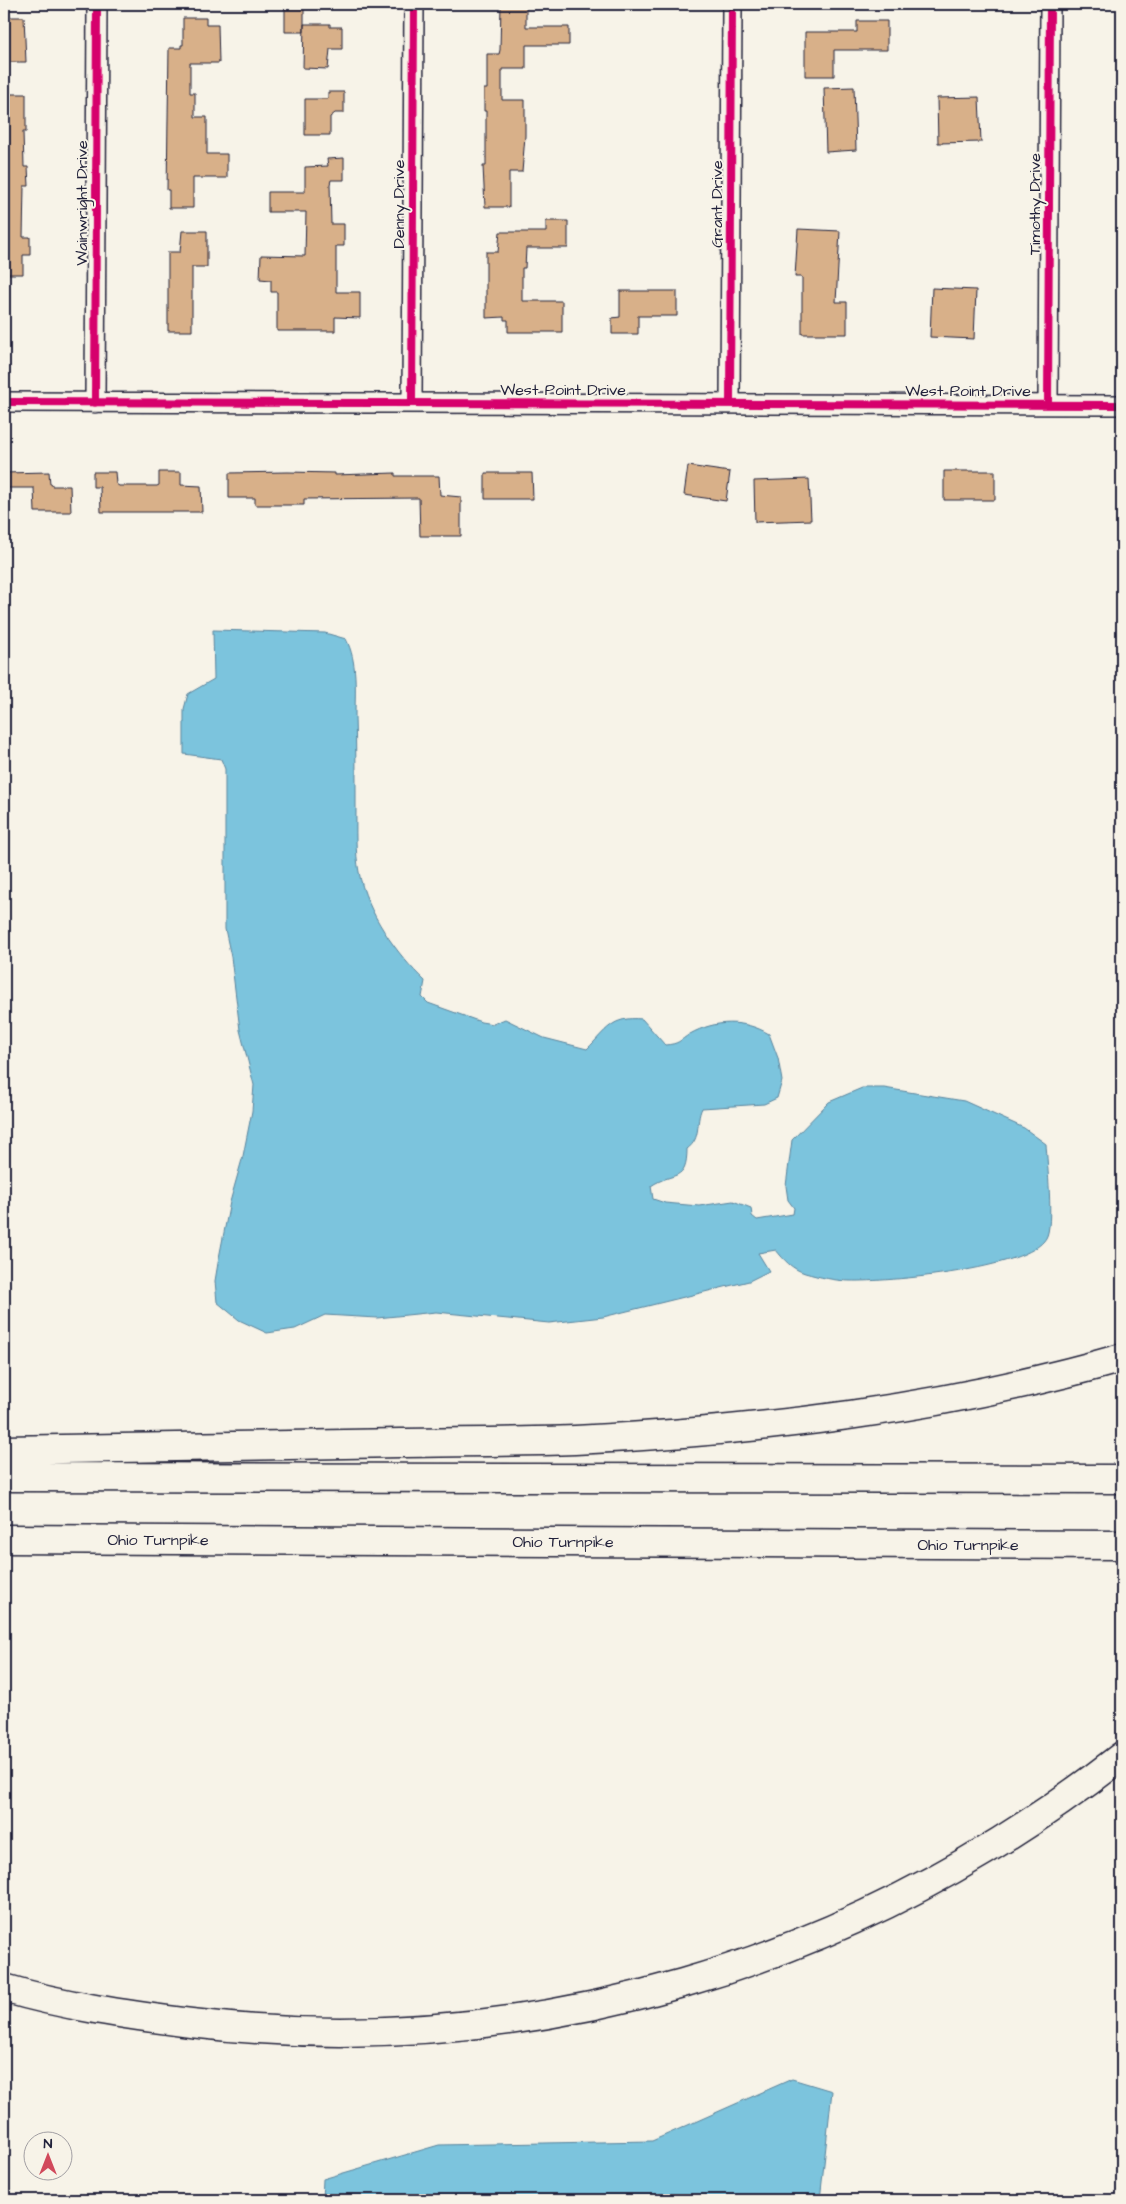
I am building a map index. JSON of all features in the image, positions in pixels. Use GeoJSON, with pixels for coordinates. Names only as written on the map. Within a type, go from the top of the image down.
{"type":"FeatureCollection","features":[{"type":"Feature","properties":{"kind":"highway"},"geometry":{"type":"LineString","coordinates":[[4,1450],[571,1440],[720,1430],[830,1418],[929,1402],[1024,1384],[1122,1358]]}},
{"type":"Feature","properties":{"kind":"highway"},"geometry":{"type":"LineString","coordinates":[[4,1477],[1122,1479]]}},
{"type":"Feature","properties":{"kind":"highway","name":"Ohio Turnpike"},"geometry":{"type":"LineString","coordinates":[[4,1539],[1122,1546]]}},
{"type":"Feature","properties":{"kind":"highway"},"geometry":{"type":"LineString","coordinates":[[4,1988],[60,2002],[162,2019],[216,2026],[319,2032],[418,2029],[574,2010],[647,1993],[720,1972],[808,1940],[862,1917],[910,1894],[999,1843],[1086,1784],[1122,1756]]}},
{"type":"Feature","properties":{"kind":"street","name":"Wainwright Drive"},"geometry":{"type":"LineString","coordinates":[[95,403],[96,4]]}},
{"type":"Feature","properties":{"kind":"street","name":"Denny Drive"},"geometry":{"type":"LineString","coordinates":[[412,404],[414,4]]}},
{"type":"Feature","properties":{"kind":"street","name":"Grant Drive"},"geometry":{"type":"LineString","coordinates":[[730,404],[732,4]]}},
{"type":"Feature","properties":{"kind":"street","name":"Timothy Drive"},"geometry":{"type":"LineString","coordinates":[[1048,405],[1050,4]]}},
{"type":"Feature","properties":{"kind":"street","name":"West Point Drive"},"geometry":{"type":"LineString","coordinates":[[4,402],[1122,405]]}},
{"type":"Feature","properties":{"kind":"water"},"geometry":{"type":"Polygon","coordinates":[[[213,630],[325,633],[346,639],[350,648],[355,677],[356,840],[359,872],[368,902],[384,931],[404,958],[425,981],[422,997],[428,1003],[481,1022],[493,1024],[505,1019],[544,1038],[587,1049],[605,1030],[616,1022],[632,1019],[642,1019],[665,1045],[676,1043],[700,1029],[719,1024],[730,1023],[750,1026],[769,1034],[778,1058],[782,1081],[777,1098],[764,1104],[702,1108],[695,1140],[687,1149],[684,1167],[677,1175],[651,1186],[653,1199],[665,1203],[699,1206],[733,1201],[751,1208],[752,1216],[757,1220],[793,1214],[794,1208],[788,1200],[786,1186],[792,1140],[829,1102],[862,1088],[884,1088],[964,1101],[1024,1128],[1046,1144],[1050,1220],[1046,1238],[1034,1249],[986,1266],[924,1276],[868,1281],[839,1280],[816,1276],[792,1267],[776,1250],[758,1253],[769,1271],[749,1281],[603,1317],[549,1323],[436,1312],[377,1318],[325,1315],[295,1329],[267,1333],[239,1320],[217,1302],[215,1281],[230,1202],[243,1156],[252,1111],[254,1085],[240,1030],[231,957],[225,929],[225,769],[221,759],[184,754],[184,709],[188,694],[214,679],[213,630]]]}},
{"type":"Feature","properties":{"kind":"water"},"geometry":{"type":"Polygon","coordinates":[[[792,2079],[832,2091],[820,2200],[322,2200],[323,2179],[439,2145],[652,2141],[792,2079]]]}},
{"type":"Feature","properties":{"kind":"building"},"geometry":{"type":"Polygon","coordinates":[[[285,4],[304,4],[304,32],[285,32],[285,4]]]}},
{"type":"Feature","properties":{"kind":"building"},"geometry":{"type":"Polygon","coordinates":[[[501,4],[526,4],[526,27],[569,27],[569,45],[526,45],[526,69],[502,69],[502,100],[525,100],[522,172],[509,172],[509,207],[485,207],[483,166],[486,166],[486,111],[484,111],[484,89],[487,89],[487,54],[499,54],[500,50],[501,4]]]}},
{"type":"Feature","properties":{"kind":"building"},"geometry":{"type":"Polygon","coordinates":[[[4,17],[24,17],[26,62],[4,62],[4,17]]]}},
{"type":"Feature","properties":{"kind":"building"},"geometry":{"type":"Polygon","coordinates":[[[183,18],[206,18],[206,25],[218,25],[219,63],[190,63],[190,93],[195,93],[195,117],[207,117],[207,154],[227,154],[227,178],[193,178],[193,208],[169,208],[169,190],[167,190],[169,48],[181,48],[181,45],[183,45],[183,18]]]}},
{"type":"Feature","properties":{"kind":"building"},"geometry":{"type":"Polygon","coordinates":[[[857,21],[887,21],[887,50],[834,50],[834,76],[805,76],[805,32],[857,32],[857,21]]]}},
{"type":"Feature","properties":{"kind":"building"},"geometry":{"type":"Polygon","coordinates":[[[304,24],[330,24],[330,27],[342,27],[342,49],[330,49],[328,69],[303,68],[304,24]]]}},
{"type":"Feature","properties":{"kind":"building"},"geometry":{"type":"Polygon","coordinates":[[[854,87],[856,150],[826,152],[824,88],[854,87]]]}},
{"type":"Feature","properties":{"kind":"building"},"geometry":{"type":"Polygon","coordinates":[[[328,92],[344,92],[344,113],[335,113],[330,117],[330,135],[305,135],[305,99],[328,99],[328,92]]]}},
{"type":"Feature","properties":{"kind":"building"},"geometry":{"type":"Polygon","coordinates":[[[4,94],[26,94],[26,132],[23,132],[24,167],[28,167],[29,186],[24,186],[23,237],[30,237],[30,255],[23,255],[23,274],[4,274],[4,94]]]}},
{"type":"Feature","properties":{"kind":"building"},"geometry":{"type":"Polygon","coordinates":[[[979,97],[981,142],[938,143],[937,98],[979,97]]]}},
{"type":"Feature","properties":{"kind":"building"},"geometry":{"type":"Polygon","coordinates":[[[344,158],[344,180],[331,180],[330,184],[331,224],[344,224],[344,246],[336,246],[336,292],[360,292],[360,318],[335,317],[335,331],[277,331],[277,292],[271,292],[271,280],[260,279],[261,255],[305,256],[306,212],[268,212],[268,192],[305,192],[305,167],[328,166],[327,159],[344,158]]]}},
{"type":"Feature","properties":{"kind":"building"},"geometry":{"type":"Polygon","coordinates":[[[546,221],[568,221],[568,248],[526,248],[525,268],[522,268],[522,301],[562,301],[562,332],[508,332],[508,320],[504,320],[504,317],[486,318],[486,252],[498,252],[500,232],[546,232],[546,221]]]}},
{"type":"Feature","properties":{"kind":"building"},"geometry":{"type":"Polygon","coordinates":[[[798,229],[840,231],[836,302],[847,302],[847,334],[802,334],[802,277],[795,277],[798,229]]]}},
{"type":"Feature","properties":{"kind":"building"},"geometry":{"type":"Polygon","coordinates":[[[182,231],[207,231],[207,267],[192,267],[192,331],[168,331],[168,252],[180,252],[182,231]]]}},
{"type":"Feature","properties":{"kind":"building"},"geometry":{"type":"Polygon","coordinates":[[[932,288],[976,290],[974,339],[930,337],[932,288]]]}},
{"type":"Feature","properties":{"kind":"building"},"geometry":{"type":"Polygon","coordinates":[[[620,291],[677,291],[677,316],[638,316],[638,334],[612,334],[612,318],[620,317],[620,291]]]}},
{"type":"Feature","properties":{"kind":"building"},"geometry":{"type":"Polygon","coordinates":[[[688,466],[730,472],[726,501],[684,495],[688,466]]]}},
{"type":"Feature","properties":{"kind":"building"},"geometry":{"type":"Polygon","coordinates":[[[944,471],[995,471],[995,500],[944,500],[944,471]]]}},
{"type":"Feature","properties":{"kind":"building"},"geometry":{"type":"Polygon","coordinates":[[[49,472],[50,484],[52,486],[70,486],[71,512],[35,512],[34,488],[4,488],[4,473],[49,472]]]}},
{"type":"Feature","properties":{"kind":"building"},"geometry":{"type":"Polygon","coordinates":[[[93,472],[115,472],[116,484],[119,486],[157,486],[159,485],[159,472],[181,472],[181,485],[201,486],[202,512],[101,512],[100,487],[93,487],[93,472]]]}},
{"type":"Feature","properties":{"kind":"building"},"geometry":{"type":"Polygon","coordinates":[[[229,473],[335,473],[335,475],[395,473],[395,476],[439,476],[440,495],[461,497],[461,536],[420,536],[419,498],[304,499],[304,505],[255,505],[255,498],[229,498],[229,473]]]}},
{"type":"Feature","properties":{"kind":"building"},"geometry":{"type":"Polygon","coordinates":[[[485,473],[532,473],[533,499],[485,499],[485,473]]]}},
{"type":"Feature","properties":{"kind":"building"},"geometry":{"type":"Polygon","coordinates":[[[809,479],[811,520],[755,522],[754,481],[809,479]]]}},
{"type":"Feature","properties":{"kind":"cycle path"},"geometry":{"type":"LineString","coordinates":[[95,403],[97,4]]}},
{"type":"Feature","properties":{"kind":"cycle path"},"geometry":{"type":"LineString","coordinates":[[412,403],[414,4]]}},
{"type":"Feature","properties":{"kind":"cycle path"},"geometry":{"type":"LineString","coordinates":[[730,404],[732,4]]}},
{"type":"Feature","properties":{"kind":"cycle path"},"geometry":{"type":"LineString","coordinates":[[1048,405],[1050,4]]}},
{"type":"Feature","properties":{"kind":"cycle path"},"geometry":{"type":"LineString","coordinates":[[4,402],[1122,405]]}}]}
